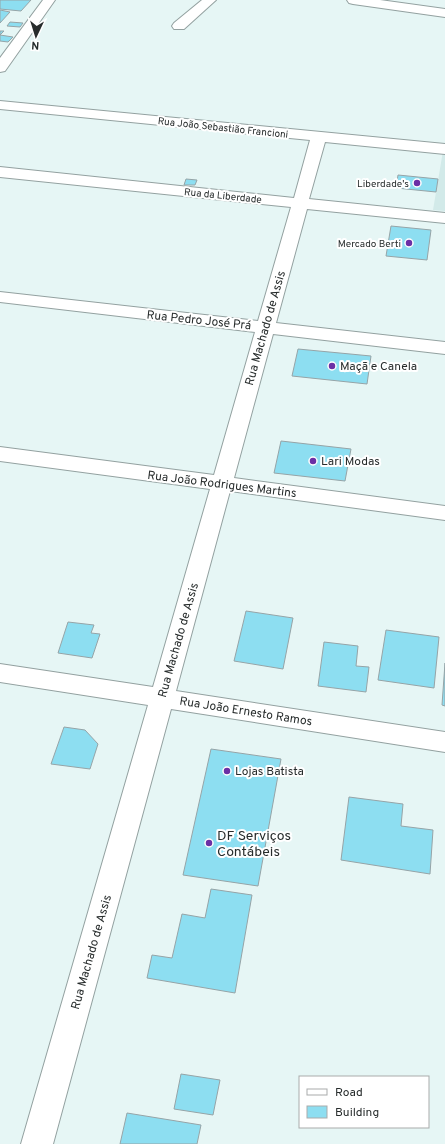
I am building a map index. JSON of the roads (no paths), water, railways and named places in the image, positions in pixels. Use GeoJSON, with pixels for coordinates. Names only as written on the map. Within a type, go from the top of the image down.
{"type":"FeatureCollection","features":[{"type":"Feature","properties":{"kind":"street"},"geometry":{"type":"LineString","coordinates":[[0,68],[49,0]]}},
{"type":"Feature","properties":{"kind":"street"},"geometry":{"type":"LineString","coordinates":[[179,26],[210,0]]}},
{"type":"Feature","properties":{"kind":"street"},"geometry":{"type":"LineString","coordinates":[[353,0],[445,14]]}},
{"type":"Feature","properties":{"kind":"street","name":"Rua João Sebastião Francioni"},"geometry":{"type":"LineString","coordinates":[[0,106],[445,149]]}},
{"type":"Feature","properties":{"kind":"street","name":"Rua Machado de Assis"},"geometry":{"type":"LineString","coordinates":[[37,1144],[319,136]]}},
{"type":"Feature","properties":{"kind":"street","name":"Rua da Liberdade"},"geometry":{"type":"LineString","coordinates":[[0,172],[445,218]]}},
{"type":"Feature","properties":{"kind":"street","name":"Rua Pedro José Prá"},"geometry":{"type":"LineString","coordinates":[[0,298],[445,348]]}},
{"type":"Feature","properties":{"kind":"street","name":"Rua João Rodrigues Martins"},"geometry":{"type":"LineString","coordinates":[[0,454],[445,513]]}},
{"type":"Feature","properties":{"kind":"street","name":"Rua João Ernesto Ramos"},"geometry":{"type":"LineString","coordinates":[[0,672],[445,742]]}},
{"type":"Feature","properties":{"kind":"place","name":"Liberdade's"},"geometry":{"type":"Point","coordinates":[417,183]}},
{"type":"Feature","properties":{"kind":"place","name":"Mercado Berti"},"geometry":{"type":"Point","coordinates":[409,243]}},
{"type":"Feature","properties":{"kind":"place","name":"Maçã e Canela"},"geometry":{"type":"Point","coordinates":[332,366]}},
{"type":"Feature","properties":{"kind":"place","name":"Lari Modas"},"geometry":{"type":"Point","coordinates":[313,461]}},
{"type":"Feature","properties":{"kind":"place","name":"Lojas Batista"},"geometry":{"type":"Point","coordinates":[227,771]}},
{"type":"Feature","properties":{"kind":"place","name":"DF Serviços Contábeis"},"geometry":{"type":"Point","coordinates":[209,843]}}]}
